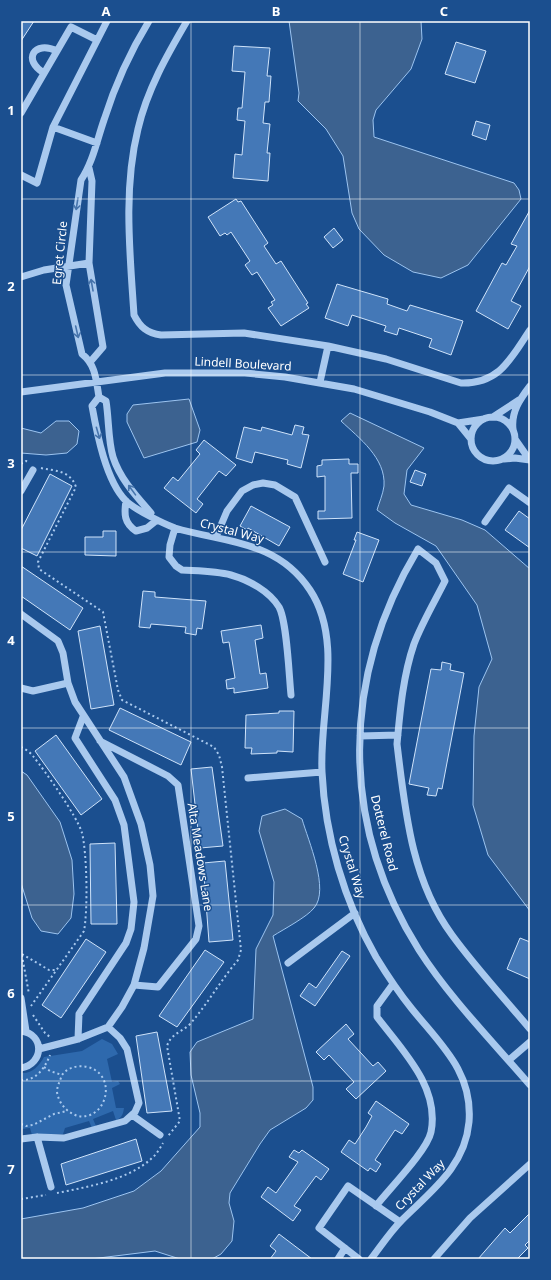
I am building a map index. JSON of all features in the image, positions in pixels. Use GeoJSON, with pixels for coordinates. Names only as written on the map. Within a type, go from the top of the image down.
{"type":"FeatureCollection","features":[{"type":"Feature","properties":{"kind":"street"},"geometry":{"type":"LineString","coordinates":[[21,175],[37,183],[53,127],[107,21]]}},
{"type":"Feature","properties":{"kind":"street","name":"Egret Circle"},"geometry":{"type":"LineString","coordinates":[[96,381],[91,361],[82,354],[66,285],[68,266],[81,180],[89,168],[120,76],[149,21]]}},
{"type":"Feature","properties":{"kind":"street"},"geometry":{"type":"LineString","coordinates":[[187,21],[161,64],[137,135],[131,171],[130,259],[134,315],[141,326],[152,334],[161,335],[244,333],[328,346],[386,359],[461,383],[472,383],[493,376],[502,370],[530,330]]}},
{"type":"Feature","properties":{"kind":"street"},"geometry":{"type":"LineString","coordinates":[[21,113],[71,27],[97,40]]}},
{"type":"Feature","properties":{"kind":"street"},"geometry":{"type":"LineString","coordinates":[[44,73],[35,68],[33,64],[33,55],[39,48],[43,47],[57,51]]}},
{"type":"Feature","properties":{"kind":"street"},"geometry":{"type":"LineString","coordinates":[[53,127],[97,143]]}},
{"type":"Feature","properties":{"kind":"street","name":"Egret Circle"},"geometry":{"type":"LineString","coordinates":[[89,168],[92,181],[89,263],[103,347],[91,361]]}},
{"type":"Feature","properties":{"kind":"street"},"geometry":{"type":"LineString","coordinates":[[21,277],[44,270],[89,263]]}},
{"type":"Feature","properties":{"kind":"street"},"geometry":{"type":"LineString","coordinates":[[320,382],[328,346]]}},
{"type":"Feature","properties":{"kind":"street","name":"Lindell Boulevard"},"geometry":{"type":"LineString","coordinates":[[21,392],[165,373],[245,373],[320,382],[392,399],[458,423],[484,419]]}},
{"type":"Feature","properties":{"kind":"street","name":"Crystal Way"},"geometry":{"type":"LineString","coordinates":[[96,381],[99,397],[92,406],[96,424],[111,479],[126,501],[157,520],[175,528],[256,547],[278,558],[300,577],[318,605],[326,631],[329,653],[322,740],[322,772],[325,803],[334,850],[355,913],[376,957],[393,984],[455,1062],[462,1076],[469,1107],[466,1138],[454,1167],[446,1178],[400,1222],[370,1259]]}},
{"type":"Feature","properties":{"kind":"street"},"geometry":{"type":"LineString","coordinates":[[529,460],[515,439],[513,430],[514,413],[520,400],[530,386]]}},
{"type":"Feature","properties":{"kind":"street","name":"Crystal Way"},"geometry":{"type":"LineString","coordinates":[[99,397],[106,401],[113,456],[120,473],[133,492],[157,520]]}},
{"type":"Feature","properties":{"kind":"street"},"geometry":{"type":"LineString","coordinates":[[520,400],[493,417],[484,419],[477,424],[471,439],[473,448],[478,455],[485,459],[493,461],[515,458],[529,460]]}},
{"type":"Feature","properties":{"kind":"street"},"geometry":{"type":"LineString","coordinates":[[493,417],[508,423],[513,430]]}},
{"type":"Feature","properties":{"kind":"street"},"geometry":{"type":"LineString","coordinates":[[458,423],[471,439]]}},
{"type":"Feature","properties":{"kind":"street"},"geometry":{"type":"LineString","coordinates":[[502,459],[509,454],[515,439]]}},
{"type":"Feature","properties":{"kind":"street"},"geometry":{"type":"LineString","coordinates":[[21,491],[33,470]]}},
{"type":"Feature","properties":{"kind":"street"},"geometry":{"type":"LineString","coordinates":[[216,537],[227,511],[242,492],[253,485],[263,483],[275,485],[295,497],[325,562]]}},
{"type":"Feature","properties":{"kind":"street"},"geometry":{"type":"LineString","coordinates":[[485,522],[509,488],[530,503]]}},
{"type":"Feature","properties":{"kind":"street"},"geometry":{"type":"LineString","coordinates":[[126,501],[124,514],[127,523],[136,531],[147,528],[157,520]]}},
{"type":"Feature","properties":{"kind":"street"},"geometry":{"type":"LineString","coordinates":[[175,528],[170,545],[169,557],[176,566],[182,570],[230,575],[244,580],[267,593],[279,608],[284,623],[291,695]]}},
{"type":"Feature","properties":{"kind":"street","name":"Dotterel Road"},"geometry":{"type":"LineString","coordinates":[[398,735],[403,693],[414,644],[445,581],[436,563],[418,549],[400,579],[382,621],[372,654],[364,690],[360,736],[362,789],[366,819],[383,877],[394,905],[416,945],[438,976],[530,1085]]}},
{"type":"Feature","properties":{"kind":"street","name":"Alta Meadows Lane"},"geometry":{"type":"LineString","coordinates":[[21,614],[58,641],[63,653],[68,682],[83,717],[124,777],[141,824],[150,865],[153,896],[144,948],[134,985],[122,1007],[108,1027]]}},
{"type":"Feature","properties":{"kind":"street"},"geometry":{"type":"LineString","coordinates":[[21,688],[33,691],[68,682]]}},
{"type":"Feature","properties":{"kind":"street"},"geometry":{"type":"LineString","coordinates":[[78,1039],[79,1014],[126,943],[131,928],[134,902],[124,825],[114,800],[75,738],[83,717]]}},
{"type":"Feature","properties":{"kind":"street"},"geometry":{"type":"LineString","coordinates":[[360,736],[398,735],[397,744],[405,807],[414,853],[431,898],[451,934],[530,1029]]}},
{"type":"Feature","properties":{"kind":"street","name":"Alta Meadows Lane"},"geometry":{"type":"LineString","coordinates":[[98,740],[168,776],[178,785],[199,926],[196,939],[158,987],[134,985]]}},
{"type":"Feature","properties":{"kind":"street"},"geometry":{"type":"LineString","coordinates":[[248,778],[322,772]]}},
{"type":"Feature","properties":{"kind":"street"},"geometry":{"type":"LineString","coordinates":[[288,963],[355,913]]}},
{"type":"Feature","properties":{"kind":"street"},"geometry":{"type":"LineString","coordinates":[[376,1206],[415,1160],[430,1133],[431,1104],[424,1080],[377,1017],[377,1006],[393,984]]}},
{"type":"Feature","properties":{"kind":"street"},"geometry":{"type":"LineString","coordinates":[[21,998],[24,1031],[36,1038],[40,1049],[36,1060],[32,1064],[21,1068]]}},
{"type":"Feature","properties":{"kind":"street"},"geometry":{"type":"LineString","coordinates":[[21,1139],[37,1137],[64,1138],[125,1121],[132,1115],[139,1103],[127,1049],[120,1038],[108,1027],[78,1039],[40,1049]]}},
{"type":"Feature","properties":{"kind":"street"},"geometry":{"type":"LineString","coordinates":[[509,1060],[530,1042]]}},
{"type":"Feature","properties":{"kind":"street"},"geometry":{"type":"LineString","coordinates":[[132,1115],[160,1135]]}},
{"type":"Feature","properties":{"kind":"street"},"geometry":{"type":"LineString","coordinates":[[37,1137],[51,1187]]}},
{"type":"Feature","properties":{"kind":"street"},"geometry":{"type":"LineString","coordinates":[[434,1259],[470,1218],[530,1164]]}},
{"type":"Feature","properties":{"kind":"street"},"geometry":{"type":"LineString","coordinates":[[359,1259],[319,1228],[348,1186],[400,1222]]}},
{"type":"Feature","properties":{"kind":"street"},"geometry":{"type":"LineString","coordinates":[[338,1259],[345,1248]]}},
{"type":"Feature","properties":{"kind":"path"},"geometry":{"type":"LineString","coordinates":[[21,747],[32,754],[70,810],[81,832],[84,844],[86,918],[84,930],[31,1006]]}},
{"type":"Feature","properties":{"kind":"path"},"geometry":{"type":"LineString","coordinates":[[21,940],[21,945]]}},
{"type":"Feature","properties":{"kind":"path"},"geometry":{"type":"LineString","coordinates":[[21,950],[30,997]]}},
{"type":"Feature","properties":{"kind":"path"},"geometry":{"type":"LineString","coordinates":[[22,954],[49,970],[56,970]]}},
{"type":"Feature","properties":{"kind":"path"},"geometry":{"type":"LineString","coordinates":[[21,1080],[33,1078],[44,1067],[50,1055],[51,1037],[45,1033],[35,1019],[31,1002]]}},
{"type":"Feature","properties":{"kind":"path"},"geometry":{"type":"LineString","coordinates":[[44,1067],[50,1072],[62,1075]]}},
{"type":"Feature","properties":{"kind":"path"},"geometry":{"type":"LineString","coordinates":[[21,1124],[26,1126],[33,1125],[54,1114],[66,1111],[79,1116],[91,1115],[97,1111],[105,1100],[107,1087],[101,1075],[90,1067],[74,1067],[62,1075],[57,1087],[59,1100],[66,1111]]}},
{"type":"Feature","properties":{"kind":"path"},"geometry":{"type":"LineString","coordinates":[[21,1199],[83,1188],[119,1178],[152,1158],[180,1121],[176,1098]]}},
{"type":"Feature","properties":{"kind":"shaded area"},"geometry":{"type":"Polygon","coordinates":[[[289,21],[421,21],[422,39],[411,69],[376,110],[373,120],[374,137],[514,183],[519,190],[521,199],[468,265],[441,278],[413,272],[384,255],[359,229],[352,213],[343,156],[326,129],[298,101],[299,93],[289,21]]]}},
{"type":"Feature","properties":{"kind":"shaded area"},"geometry":{"type":"Polygon","coordinates":[[[189,399],[200,430],[197,442],[144,458],[127,422],[127,414],[133,405],[189,399]]]}},
{"type":"Feature","properties":{"kind":"shaded area"},"geometry":{"type":"Polygon","coordinates":[[[350,413],[424,448],[407,470],[404,494],[411,505],[462,520],[485,530],[530,569],[530,911],[488,855],[473,805],[474,736],[479,687],[492,659],[477,605],[436,546],[395,523],[377,510],[384,486],[381,466],[370,449],[341,421],[350,413]]]}},
{"type":"Feature","properties":{"kind":"shaded area"},"geometry":{"type":"Polygon","coordinates":[[[56,421],[69,421],[79,431],[77,444],[67,453],[46,455],[21,453],[21,428],[41,433],[56,421]]]}},
{"type":"Feature","properties":{"kind":"shaded area"},"geometry":{"type":"Polygon","coordinates":[[[21,771],[27,775],[60,822],[72,860],[74,894],[71,918],[58,934],[41,931],[32,918],[21,883],[21,771]]]}},
{"type":"Feature","properties":{"kind":"shaded area"},"geometry":{"type":"Polygon","coordinates":[[[285,809],[302,819],[313,852],[319,877],[320,889],[318,900],[311,912],[273,936],[313,1087],[313,1100],[306,1108],[270,1130],[230,1193],[229,1203],[234,1221],[232,1241],[221,1254],[212,1259],[180,1259],[155,1251],[91,1259],[21,1259],[21,1219],[83,1208],[134,1191],[161,1171],[200,1127],[200,1113],[191,1075],[190,1052],[197,1042],[253,1019],[256,949],[273,915],[274,882],[259,831],[262,816],[285,809]]]}},
{"type":"Feature","properties":{"kind":"shaded area"},"geometry":{"type":"Polygon","coordinates":[[[102,1039],[112,1044],[118,1054],[107,1059],[112,1082],[118,1081],[120,1084],[112,1088],[116,1108],[124,1108],[121,1117],[116,1120],[113,1111],[93,1119],[96,1126],[92,1128],[89,1121],[65,1128],[63,1134],[32,1135],[30,1128],[21,1129],[21,1073],[29,1072],[35,1069],[44,1057],[82,1051],[102,1039]]]}},
{"type":"Feature","properties":{"kind":"building"},"geometry":{"type":"Polygon","coordinates":[[[21,21],[34,21],[21,41],[21,21]]]}},
{"type":"Feature","properties":{"kind":"building"},"geometry":{"type":"Polygon","coordinates":[[[456,42],[486,51],[475,83],[445,74],[456,42]]]}},
{"type":"Feature","properties":{"kind":"building"},"geometry":{"type":"Polygon","coordinates":[[[234,46],[270,48],[267,76],[271,76],[269,102],[265,102],[263,123],[270,124],[267,153],[270,153],[268,181],[233,178],[235,154],[242,155],[245,121],[237,120],[238,108],[242,108],[245,72],[232,71],[234,46]]]}},
{"type":"Feature","properties":{"kind":"building"},"geometry":{"type":"Polygon","coordinates":[[[476,121],[490,125],[486,140],[472,135],[476,121]]]}},
{"type":"Feature","properties":{"kind":"building"},"geometry":{"type":"Polygon","coordinates":[[[236,199],[238,202],[241,201],[268,243],[264,246],[276,264],[281,261],[308,303],[306,304],[309,308],[281,326],[268,308],[273,305],[271,302],[275,300],[257,272],[252,275],[245,265],[250,261],[231,232],[227,235],[225,233],[220,236],[208,217],[236,199]]]}},
{"type":"Feature","properties":{"kind":"building"},"geometry":{"type":"Polygon","coordinates":[[[530,210],[530,266],[511,301],[521,306],[508,329],[476,311],[502,263],[506,265],[517,246],[511,244],[530,210]]]}},
{"type":"Feature","properties":{"kind":"building"},"geometry":{"type":"Polygon","coordinates":[[[334,228],[343,240],[333,248],[324,237],[334,228]]]}},
{"type":"Feature","properties":{"kind":"building"},"geometry":{"type":"Polygon","coordinates":[[[337,284],[388,299],[387,304],[407,311],[410,305],[463,321],[451,355],[429,347],[432,339],[399,328],[397,335],[384,331],[386,326],[352,315],[348,326],[325,318],[337,284]]]}},
{"type":"Feature","properties":{"kind":"building"},"geometry":{"type":"Polygon","coordinates":[[[295,425],[304,427],[302,434],[309,435],[301,468],[287,464],[288,460],[255,452],[252,463],[236,458],[244,427],[261,431],[262,427],[292,435],[295,425]]]}},
{"type":"Feature","properties":{"kind":"building"},"geometry":{"type":"Polygon","coordinates":[[[204,440],[236,465],[226,476],[219,471],[197,499],[203,504],[196,513],[164,488],[173,477],[178,481],[200,454],[196,450],[204,440]]]}},
{"type":"Feature","properties":{"kind":"building"},"geometry":{"type":"Polygon","coordinates":[[[349,459],[349,464],[358,464],[358,473],[351,473],[352,518],[318,519],[318,511],[325,511],[325,476],[317,477],[317,466],[322,465],[322,460],[349,459]]]}},
{"type":"Feature","properties":{"kind":"building"},"geometry":{"type":"Polygon","coordinates":[[[415,470],[426,474],[422,486],[410,482],[415,470]]]}},
{"type":"Feature","properties":{"kind":"building"},"geometry":{"type":"Polygon","coordinates":[[[50,474],[72,486],[37,556],[21,548],[21,530],[50,474]]]}},
{"type":"Feature","properties":{"kind":"building"},"geometry":{"type":"Polygon","coordinates":[[[251,506],[290,527],[279,546],[248,528],[247,530],[240,526],[251,506]]]}},
{"type":"Feature","properties":{"kind":"building"},"geometry":{"type":"Polygon","coordinates":[[[519,511],[530,519],[530,548],[505,530],[519,511]]]}},
{"type":"Feature","properties":{"kind":"building"},"geometry":{"type":"Polygon","coordinates":[[[103,531],[116,531],[116,556],[85,555],[85,537],[103,537],[103,531]]]}},
{"type":"Feature","properties":{"kind":"building"},"geometry":{"type":"Polygon","coordinates":[[[357,532],[379,540],[363,582],[343,574],[356,540],[354,540],[357,532]]]}},
{"type":"Feature","properties":{"kind":"building"},"geometry":{"type":"Polygon","coordinates":[[[21,566],[83,608],[70,630],[21,596],[21,566]]]}},
{"type":"Feature","properties":{"kind":"building"},"geometry":{"type":"Polygon","coordinates":[[[143,591],[155,592],[155,597],[206,601],[202,629],[197,628],[196,635],[185,633],[186,627],[151,624],[150,628],[139,627],[143,591]]]}},
{"type":"Feature","properties":{"kind":"building"},"geometry":{"type":"Polygon","coordinates":[[[261,625],[263,638],[255,640],[260,674],[266,673],[268,688],[234,693],[234,688],[227,689],[226,680],[235,678],[229,642],[223,643],[221,631],[261,625]]]}},
{"type":"Feature","properties":{"kind":"building"},"geometry":{"type":"Polygon","coordinates":[[[100,626],[114,705],[91,709],[78,631],[100,626]]]}},
{"type":"Feature","properties":{"kind":"building"},"geometry":{"type":"Polygon","coordinates":[[[442,662],[451,664],[450,670],[464,673],[442,789],[438,788],[436,796],[427,795],[429,788],[409,784],[431,669],[441,670],[442,662]]]}},
{"type":"Feature","properties":{"kind":"building"},"geometry":{"type":"Polygon","coordinates":[[[120,708],[191,742],[181,765],[109,730],[120,708]]]}},
{"type":"Feature","properties":{"kind":"building"},"geometry":{"type":"Polygon","coordinates":[[[279,711],[294,711],[293,752],[277,751],[277,753],[251,754],[252,748],[245,748],[246,715],[279,713],[279,711]]]}},
{"type":"Feature","properties":{"kind":"building"},"geometry":{"type":"Polygon","coordinates":[[[56,735],[102,799],[81,815],[35,751],[56,735]]]}},
{"type":"Feature","properties":{"kind":"building"},"geometry":{"type":"Polygon","coordinates":[[[212,767],[223,846],[200,848],[191,769],[212,767]]]}},
{"type":"Feature","properties":{"kind":"building"},"geometry":{"type":"Polygon","coordinates":[[[115,843],[117,924],[91,924],[90,844],[115,843]]]}},
{"type":"Feature","properties":{"kind":"building"},"geometry":{"type":"Polygon","coordinates":[[[225,861],[233,940],[209,942],[203,863],[225,861]]]}},
{"type":"Feature","properties":{"kind":"building"},"geometry":{"type":"Polygon","coordinates":[[[520,938],[530,942],[530,979],[507,969],[520,938]]]}},
{"type":"Feature","properties":{"kind":"building"},"geometry":{"type":"Polygon","coordinates":[[[86,939],[106,952],[61,1018],[42,1005],[86,939]]]}},
{"type":"Feature","properties":{"kind":"building"},"geometry":{"type":"Polygon","coordinates":[[[205,950],[224,962],[177,1027],[159,1016],[205,950]]]}},
{"type":"Feature","properties":{"kind":"building"},"geometry":{"type":"Polygon","coordinates":[[[342,951],[350,956],[315,1006],[300,996],[309,983],[316,988],[342,951]]]}},
{"type":"Feature","properties":{"kind":"building"},"geometry":{"type":"Polygon","coordinates":[[[346,1024],[354,1034],[348,1039],[373,1066],[378,1062],[386,1071],[356,1099],[346,1089],[354,1082],[329,1055],[324,1060],[316,1052],[346,1024]]]}},
{"type":"Feature","properties":{"kind":"building"},"geometry":{"type":"Polygon","coordinates":[[[157,1032],[172,1111],[147,1113],[136,1036],[157,1032]]]}},
{"type":"Feature","properties":{"kind":"building"},"geometry":{"type":"Polygon","coordinates":[[[376,1101],[409,1124],[402,1134],[395,1130],[375,1160],[381,1164],[376,1172],[370,1168],[368,1171],[341,1152],[349,1140],[355,1144],[372,1116],[368,1113],[376,1101]]]}},
{"type":"Feature","properties":{"kind":"building"},"geometry":{"type":"Polygon","coordinates":[[[136,1139],[142,1161],[66,1185],[61,1164],[136,1139]]]}},
{"type":"Feature","properties":{"kind":"building"},"geometry":{"type":"Polygon","coordinates":[[[294,1150],[299,1153],[302,1150],[329,1169],[321,1180],[316,1176],[294,1206],[301,1210],[293,1221],[261,1197],[268,1187],[276,1193],[298,1162],[289,1157],[294,1150]]]}},
{"type":"Feature","properties":{"kind":"building"},"geometry":{"type":"Polygon","coordinates":[[[530,1213],[530,1240],[525,1245],[528,1248],[517,1259],[478,1259],[505,1228],[510,1233],[530,1213]]]}},
{"type":"Feature","properties":{"kind":"building"},"geometry":{"type":"Polygon","coordinates":[[[279,1234],[312,1259],[270,1259],[276,1251],[270,1246],[279,1234]]]}}]}
